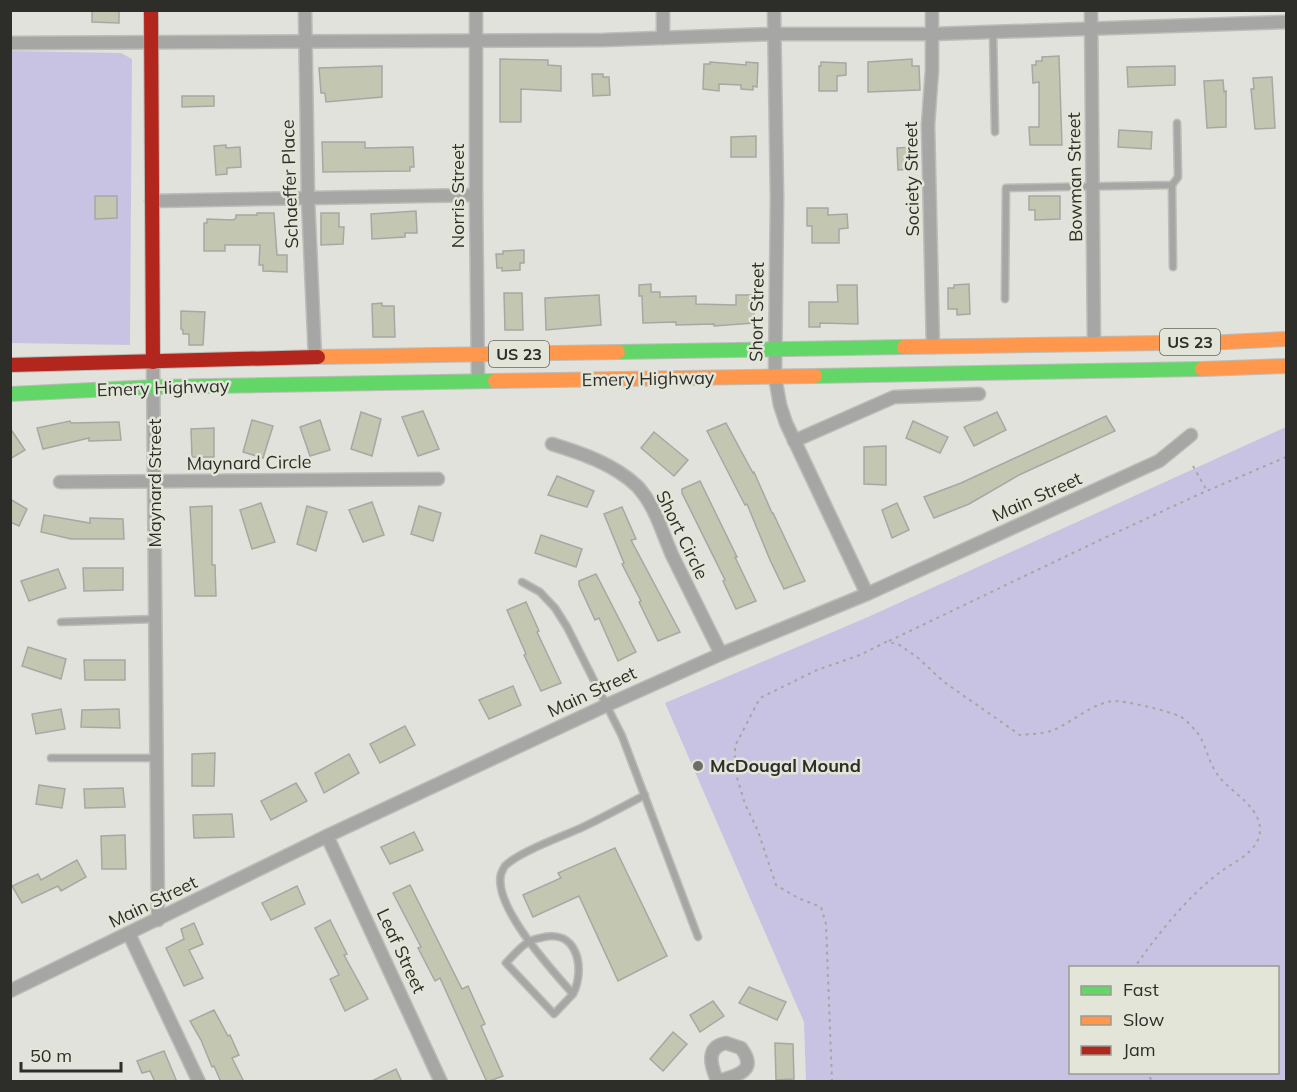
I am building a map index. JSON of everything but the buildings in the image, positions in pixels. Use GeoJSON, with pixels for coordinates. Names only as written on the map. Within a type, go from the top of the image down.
{"type":"FeatureCollection","features":[{"type":"Feature","properties":{"kind":"main road","name":"Maynard Street"},"geometry":{"type":"LineString","coordinates":[[151,10],[153,362]]}},
{"type":"Feature","properties":{"kind":"main road","name":"Emery Highway"},"geometry":{"type":"LineString","coordinates":[[10,365],[1287,339]]}},
{"type":"Feature","properties":{"kind":"main road","name":"Emery Highway"},"geometry":{"type":"LineString","coordinates":[[10,394],[154,387],[1178,370],[1287,366]]}},
{"type":"Feature","properties":{"kind":"street","name":"Schaeffer Place"},"geometry":{"type":"LineString","coordinates":[[305,10],[308,199],[315,357]]}},
{"type":"Feature","properties":{"kind":"street","name":"Norris Street"},"geometry":{"type":"LineString","coordinates":[[476,10],[478,381]]}},
{"type":"Feature","properties":{"kind":"street"},"geometry":{"type":"LineString","coordinates":[[663,10],[663,38]]}},
{"type":"Feature","properties":{"kind":"street","name":"Short Street"},"geometry":{"type":"LineString","coordinates":[[774,10],[777,197],[775,377],[780,405],[794,441],[867,594]]}},
{"type":"Feature","properties":{"kind":"street","name":"Society Street"},"geometry":{"type":"LineString","coordinates":[[932,10],[928,125],[933,347]]}},
{"type":"Feature","properties":{"kind":"street","name":"Bowman Street"},"geometry":{"type":"LineString","coordinates":[[1091,10],[1094,344]]}},
{"type":"Feature","properties":{"kind":"street"},"geometry":{"type":"LineString","coordinates":[[10,43],[477,41],[774,34],[993,32],[1286,18]]}},
{"type":"Feature","properties":{"kind":"street"},"geometry":{"type":"LineString","coordinates":[[151,201],[476,195]]}},
{"type":"Feature","properties":{"kind":"street","name":"Maynard Street"},"geometry":{"type":"LineString","coordinates":[[153,362],[158,920]]}},
{"type":"Feature","properties":{"kind":"street"},"geometry":{"type":"LineString","coordinates":[[794,441],[894,398],[979,394]]}},
{"type":"Feature","properties":{"kind":"street","name":"Main Street"},"geometry":{"type":"LineString","coordinates":[[10,991],[327,836],[607,705],[721,654],[867,594],[1159,461],[1191,435]]}},
{"type":"Feature","properties":{"kind":"street","name":"Short Circle"},"geometry":{"type":"LineString","coordinates":[[552,444],[585,454],[610,467],[627,478],[648,500],[672,555],[721,654]]}},
{"type":"Feature","properties":{"kind":"street","name":"Maynard Circle"},"geometry":{"type":"LineString","coordinates":[[60,482],[438,479]]}},
{"type":"Feature","properties":{"kind":"street","name":"Leaf Street"},"geometry":{"type":"LineString","coordinates":[[327,836],[441,1082]]}},
{"type":"Feature","properties":{"kind":"street"},"geometry":{"type":"LineString","coordinates":[[129,934],[199,1082]]}},
{"type":"Feature","properties":{"kind":"lane"},"geometry":{"type":"LineString","coordinates":[[993,32],[994,132]]}},
{"type":"Feature","properties":{"kind":"lane"},"geometry":{"type":"LineString","coordinates":[[1173,267],[1172,185],[1178,177],[1177,123]]}},
{"type":"Feature","properties":{"kind":"lane"},"geometry":{"type":"LineString","coordinates":[[1005,299],[1006,188],[1172,185]]}},
{"type":"Feature","properties":{"kind":"lane"},"geometry":{"type":"LineString","coordinates":[[522,582],[540,592],[555,608],[607,705],[622,736],[698,937]]}},
{"type":"Feature","properties":{"kind":"lane"},"geometry":{"type":"LineString","coordinates":[[61,622],[155,619]]}},
{"type":"Feature","properties":{"kind":"lane"},"geometry":{"type":"LineString","coordinates":[[51,758],[156,758]]}},
{"type":"Feature","properties":{"kind":"lane"},"geometry":{"type":"LineString","coordinates":[[573,994],[528,942],[508,906],[501,887],[504,866],[645,795]]}},
{"type":"Feature","properties":{"kind":"lane"},"geometry":{"type":"LineString","coordinates":[[548,936],[559,936],[570,942],[576,955],[579,982],[573,994],[554,1014],[506,963],[528,942],[548,936]]}},
{"type":"Feature","properties":{"kind":"path"},"geometry":{"type":"LineString","coordinates":[[832,1082],[826,924],[821,907],[798,898],[776,885],[735,771],[735,746],[760,698],[817,670],[860,655],[1207,491],[1287,458]]}},
{"type":"Feature","properties":{"kind":"path"},"geometry":{"type":"LineString","coordinates":[[1193,466],[1207,491]]}},
{"type":"Feature","properties":{"kind":"path"},"geometry":{"type":"LineString","coordinates":[[886,642],[897,644],[917,657],[944,682],[1020,735],[1050,731],[1087,710],[1113,701],[1181,716],[1198,733],[1211,766],[1221,780],[1246,801],[1259,822],[1258,837],[1246,855],[1196,892],[1160,933],[1135,966]]}},
{"type":"Feature","properties":{"kind":"shaded area"},"geometry":{"type":"Polygon","coordinates":[[[11,51],[121,53],[132,59],[130,345],[11,343],[11,51]]]}},
{"type":"Feature","properties":{"kind":"shaded area"},"geometry":{"type":"Polygon","coordinates":[[[1286,427],[1286,1081],[806,1081],[804,1022],[665,703],[868,617],[1286,427]]]}},
{"type":"Feature","properties":{"kind":"traffic: fast"},"geometry":{"type":"LineString","coordinates":[[618,352],[904,347]]}},
{"type":"Feature","properties":{"kind":"traffic: fast"},"geometry":{"type":"LineString","coordinates":[[815,376],[1202,369]]}},
{"type":"Feature","properties":{"kind":"traffic: fast"},"geometry":{"type":"LineString","coordinates":[[10,394],[154,387],[495,381]]}},
{"type":"Feature","properties":{"kind":"traffic: slow"},"geometry":{"type":"LineString","coordinates":[[904,347],[1286,339]]}},
{"type":"Feature","properties":{"kind":"traffic: slow"},"geometry":{"type":"LineString","coordinates":[[318,357],[618,352]]}},
{"type":"Feature","properties":{"kind":"traffic: slow"},"geometry":{"type":"LineString","coordinates":[[1202,369],[1286,366]]}},
{"type":"Feature","properties":{"kind":"traffic: slow"},"geometry":{"type":"LineString","coordinates":[[495,381],[815,376]]}},
{"type":"Feature","properties":{"kind":"traffic: jam"},"geometry":{"type":"LineString","coordinates":[[151,10],[153,362]]}},
{"type":"Feature","properties":{"kind":"traffic: jam"},"geometry":{"type":"LineString","coordinates":[[10,365],[318,357]]}},
{"type":"Feature","properties":{"kind":"place","name":"McDougal Mound"},"geometry":{"type":"Point","coordinates":[698,766]}}]}
